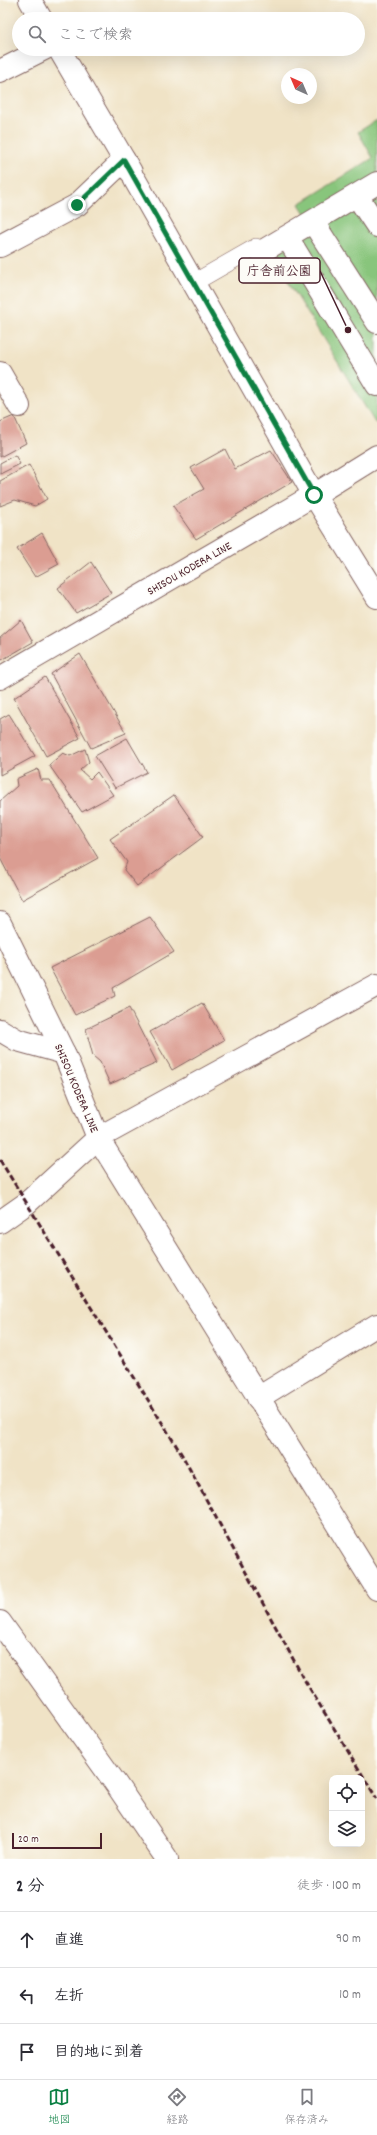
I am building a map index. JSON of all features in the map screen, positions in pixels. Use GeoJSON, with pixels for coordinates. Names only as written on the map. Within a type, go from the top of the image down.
{"type":"FeatureCollection","features":[{"type":"Feature","properties":{"kind":"street"},"geometry":{"type":"LineString","coordinates":[[30,0],[37,12]]}},
{"type":"Feature","properties":{"kind":"street"},"geometry":{"type":"LineString","coordinates":[[0,71],[30,56]]}},
{"type":"Feature","properties":{"kind":"street"},"geometry":{"type":"LineString","coordinates":[[63,56],[195,282],[314,495],[377,597]]}},
{"type":"Feature","properties":{"kind":"street"},"geometry":{"type":"LineString","coordinates":[[0,246],[77,205],[124,160]]}},
{"type":"Feature","properties":{"kind":"street"},"geometry":{"type":"LineString","coordinates":[[265,259],[287,237],[377,183]]}},
{"type":"Feature","properties":{"kind":"street"},"geometry":{"type":"LineString","coordinates":[[357,196],[377,226]]}},
{"type":"Feature","properties":{"kind":"street"},"geometry":{"type":"LineString","coordinates":[[313,222],[371,297],[377,322]]}},
{"type":"Feature","properties":{"kind":"street"},"geometry":{"type":"LineString","coordinates":[[287,237],[377,385]]}},
{"type":"Feature","properties":{"kind":"street"},"geometry":{"type":"LineString","coordinates":[[0,373],[19,406]]}},
{"type":"Feature","properties":{"kind":"street","name":"SHISOU KODERA LINE"},"geometry":{"type":"LineString","coordinates":[[0,678],[314,495],[377,456]]}},
{"type":"Feature","properties":{"kind":"street","name":"SHISOU KODERA LINE"},"geometry":{"type":"LineString","coordinates":[[0,922],[64,1053],[98,1138],[26,1203],[0,1222]]}},
{"type":"Feature","properties":{"kind":"street"},"geometry":{"type":"LineString","coordinates":[[377,985],[98,1138],[377,1589]]}},
{"type":"Feature","properties":{"kind":"street"},"geometry":{"type":"LineString","coordinates":[[0,1030],[17,1040],[64,1053]]}},
{"type":"Feature","properties":{"kind":"street"},"geometry":{"type":"LineString","coordinates":[[258,1398],[377,1325]]}},
{"type":"Feature","properties":{"kind":"street"},"geometry":{"type":"LineString","coordinates":[[0,1622],[116,1784],[166,1859]]}},
{"type":"Feature","properties":{"kind":"lane"},"geometry":{"type":"LineString","coordinates":[[195,282],[256,247],[265,259]]}},
{"type":"Feature","properties":{"kind":"green space"},"geometry":{"type":"Polygon","coordinates":[[[377,120],[377,422],[375,423],[264,242],[306,215],[299,204],[373,158],[358,132],[377,120]]]}},
{"type":"Feature","properties":{"kind":"building"},"geometry":{"type":"Polygon","coordinates":[[[14,416],[26,443],[0,457],[0,422],[14,416]]]}},
{"type":"Feature","properties":{"kind":"building"},"geometry":{"type":"Polygon","coordinates":[[[225,449],[235,469],[271,450],[292,482],[196,539],[173,506],[204,489],[191,468],[225,449]]]}},
{"type":"Feature","properties":{"kind":"building"},"geometry":{"type":"Polygon","coordinates":[[[15,455],[20,464],[0,474],[0,463],[15,455]]]}},
{"type":"Feature","properties":{"kind":"building"},"geometry":{"type":"Polygon","coordinates":[[[29,465],[47,499],[35,506],[15,500],[0,506],[0,481],[29,465]]]}},
{"type":"Feature","properties":{"kind":"building"},"geometry":{"type":"Polygon","coordinates":[[[42,533],[59,564],[35,577],[17,549],[42,533]]]}},
{"type":"Feature","properties":{"kind":"building"},"geometry":{"type":"Polygon","coordinates":[[[91,562],[111,593],[76,613],[58,588],[91,562]]]}},
{"type":"Feature","properties":{"kind":"building"},"geometry":{"type":"Polygon","coordinates":[[[21,620],[33,642],[0,661],[0,638],[21,620]]]}},
{"type":"Feature","properties":{"kind":"building"},"geometry":{"type":"Polygon","coordinates":[[[80,654],[126,733],[91,748],[51,674],[80,654]]]}},
{"type":"Feature","properties":{"kind":"building"},"geometry":{"type":"Polygon","coordinates":[[[45,677],[80,738],[46,756],[14,698],[45,677]]]}},
{"type":"Feature","properties":{"kind":"building"},"geometry":{"type":"Polygon","coordinates":[[[9,714],[35,756],[0,775],[0,719],[9,714]]]}},
{"type":"Feature","properties":{"kind":"building"},"geometry":{"type":"Polygon","coordinates":[[[127,738],[147,772],[115,788],[95,756],[127,738]]]}},
{"type":"Feature","properties":{"kind":"building"},"geometry":{"type":"Polygon","coordinates":[[[85,749],[89,762],[80,770],[90,779],[97,772],[113,795],[82,812],[49,765],[63,753],[70,756],[85,749]]]}},
{"type":"Feature","properties":{"kind":"building"},"geometry":{"type":"Polygon","coordinates":[[[38,769],[41,780],[50,780],[98,858],[22,900],[0,858],[0,801],[17,786],[16,779],[38,769]]]}},
{"type":"Feature","properties":{"kind":"building"},"geometry":{"type":"Polygon","coordinates":[[[174,795],[203,837],[137,886],[124,870],[127,862],[110,839],[174,795]]]}},
{"type":"Feature","properties":{"kind":"building"},"geometry":{"type":"Polygon","coordinates":[[[150,917],[174,952],[113,988],[115,996],[75,1015],[50,968],[150,917]]]}},
{"type":"Feature","properties":{"kind":"building"},"geometry":{"type":"Polygon","coordinates":[[[202,1003],[224,1040],[172,1070],[150,1032],[202,1003]]]}},
{"type":"Feature","properties":{"kind":"building"},"geometry":{"type":"Polygon","coordinates":[[[129,1008],[157,1063],[110,1084],[100,1062],[93,1056],[86,1029],[129,1008]]]}},
{"type":"Feature","properties":{"kind":"railway"},"geometry":{"type":"LineString","coordinates":[[0,1160],[182,1455],[304,1679],[377,1799]]}},
{"type":"Feature","properties":{"kind":"place","name":"庁舎前公園"},"geometry":{"type":"Point","coordinates":[348,330]}},
{"type":"Feature","properties":{"kind":"route"},"geometry":{"type":"LineString","coordinates":[[77,205],[124,160],[195,282],[314,495]]}}]}
